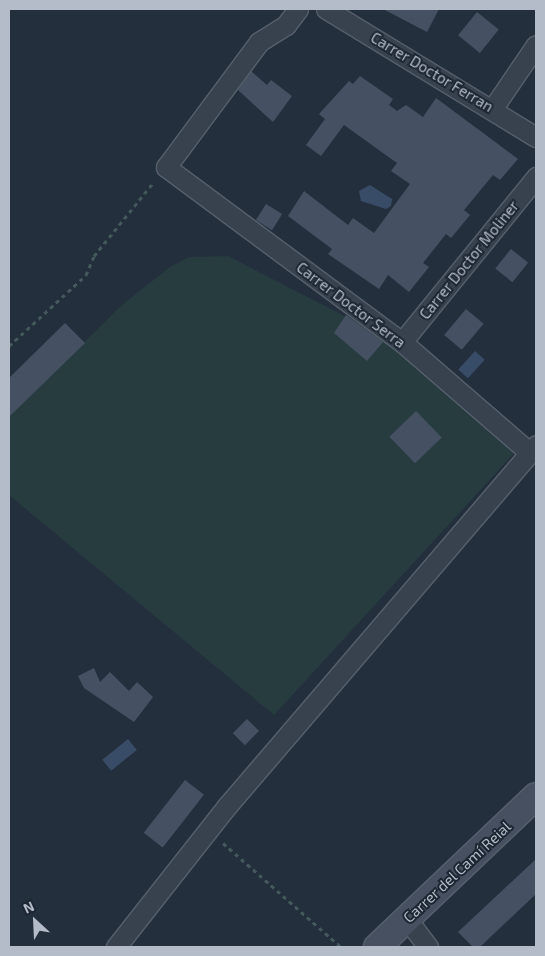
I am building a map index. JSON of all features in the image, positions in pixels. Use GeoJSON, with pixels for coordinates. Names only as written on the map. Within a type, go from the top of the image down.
{"type":"FeatureCollection","features":[{"type":"Feature","properties":{"kind":"main road","name":"Carrer del Camí Reial"},"geometry":{"type":"LineString","coordinates":[[377,947],[536,796]]}},
{"type":"Feature","properties":{"kind":"street"},"geometry":{"type":"LineString","coordinates":[[166,167],[259,42],[286,25],[298,9]]}},
{"type":"Feature","properties":{"kind":"street","name":"Carrer Doctor Ferran"},"geometry":{"type":"LineString","coordinates":[[326,9],[533,130]]}},
{"type":"Feature","properties":{"kind":"street"},"geometry":{"type":"LineString","coordinates":[[493,108],[536,45]]}},
{"type":"Feature","properties":{"kind":"street","name":"Carrer Doctor Serra"},"geometry":{"type":"LineString","coordinates":[[166,167],[402,342],[533,449]]}},
{"type":"Feature","properties":{"kind":"street","name":"Carrer Doctor Moliner"},"geometry":{"type":"LineString","coordinates":[[402,342],[536,177]]}},
{"type":"Feature","properties":{"kind":"street"},"geometry":{"type":"LineString","coordinates":[[116,947],[208,830],[533,449]]}},
{"type":"Feature","properties":{"kind":"street"},"geometry":{"type":"LineString","coordinates":[[407,919],[428,947]]}},
{"type":"Feature","properties":{"kind":"path"},"geometry":{"type":"LineString","coordinates":[[9,346],[86,275],[94,256],[166,167]]}},
{"type":"Feature","properties":{"kind":"path"},"geometry":{"type":"LineString","coordinates":[[208,830],[341,947]]}},
{"type":"Feature","properties":{"kind":"green space"},"geometry":{"type":"Polygon","coordinates":[[[228,256],[397,343],[517,450],[274,715],[9,495],[9,417],[123,304],[170,267],[189,257],[228,256]]]}},
{"type":"Feature","properties":{"kind":"water"},"geometry":{"type":"Polygon","coordinates":[[[370,185],[392,199],[391,206],[386,209],[361,201],[359,191],[370,185]]]}},
{"type":"Feature","properties":{"kind":"water"},"geometry":{"type":"Polygon","coordinates":[[[475,351],[485,360],[468,378],[458,370],[475,351]]]}},
{"type":"Feature","properties":{"kind":"water"},"geometry":{"type":"Polygon","coordinates":[[[128,739],[137,750],[111,771],[102,760],[128,739]]]}},
{"type":"Feature","properties":{"kind":"building"},"geometry":{"type":"Polygon","coordinates":[[[383,9],[439,9],[427,32],[383,9]]]}},
{"type":"Feature","properties":{"kind":"building"},"geometry":{"type":"Polygon","coordinates":[[[477,12],[499,30],[480,53],[458,35],[477,12]]]}},
{"type":"Feature","properties":{"kind":"building"},"geometry":{"type":"Polygon","coordinates":[[[251,71],[267,85],[271,80],[292,96],[273,122],[238,90],[251,71]]]}},
{"type":"Feature","properties":{"kind":"building"},"geometry":{"type":"Polygon","coordinates":[[[360,76],[393,99],[389,105],[397,111],[406,105],[423,117],[436,98],[518,159],[500,180],[493,175],[464,210],[470,215],[451,238],[446,234],[423,263],[429,267],[409,292],[388,275],[379,289],[328,254],[332,249],[288,216],[304,191],[348,225],[353,218],[374,233],[410,184],[391,171],[397,163],[344,125],[321,156],[306,145],[325,119],[319,114],[349,81],[353,84],[360,76]]]}},
{"type":"Feature","properties":{"kind":"building"},"geometry":{"type":"Polygon","coordinates":[[[266,204],[282,214],[272,230],[256,220],[266,204]]]}},
{"type":"Feature","properties":{"kind":"building"},"geometry":{"type":"Polygon","coordinates":[[[511,249],[528,263],[512,282],[495,268],[511,249]]]}},
{"type":"Feature","properties":{"kind":"building"},"geometry":{"type":"Polygon","coordinates":[[[466,309],[484,324],[462,350],[444,335],[466,309]]]}},
{"type":"Feature","properties":{"kind":"building"},"geometry":{"type":"Polygon","coordinates":[[[346,315],[383,342],[367,361],[334,333],[346,315]]]}},
{"type":"Feature","properties":{"kind":"building"},"geometry":{"type":"Polygon","coordinates":[[[65,323],[85,343],[9,417],[9,378],[65,323]]]}},
{"type":"Feature","properties":{"kind":"building"},"geometry":{"type":"Polygon","coordinates":[[[416,411],[442,438],[415,463],[389,437],[416,411]]]}},
{"type":"Feature","properties":{"kind":"building"},"geometry":{"type":"Polygon","coordinates":[[[94,668],[100,682],[110,672],[129,691],[137,682],[153,697],[134,722],[84,688],[78,676],[94,668]]]}},
{"type":"Feature","properties":{"kind":"building"},"geometry":{"type":"Polygon","coordinates":[[[247,719],[259,731],[245,745],[233,733],[247,719]]]}},
{"type":"Feature","properties":{"kind":"building"},"geometry":{"type":"Polygon","coordinates":[[[185,780],[204,795],[163,848],[144,833],[185,780]]]}},
{"type":"Feature","properties":{"kind":"building"},"geometry":{"type":"Polygon","coordinates":[[[536,859],[536,894],[480,947],[473,947],[458,932],[536,859]]]}}]}
